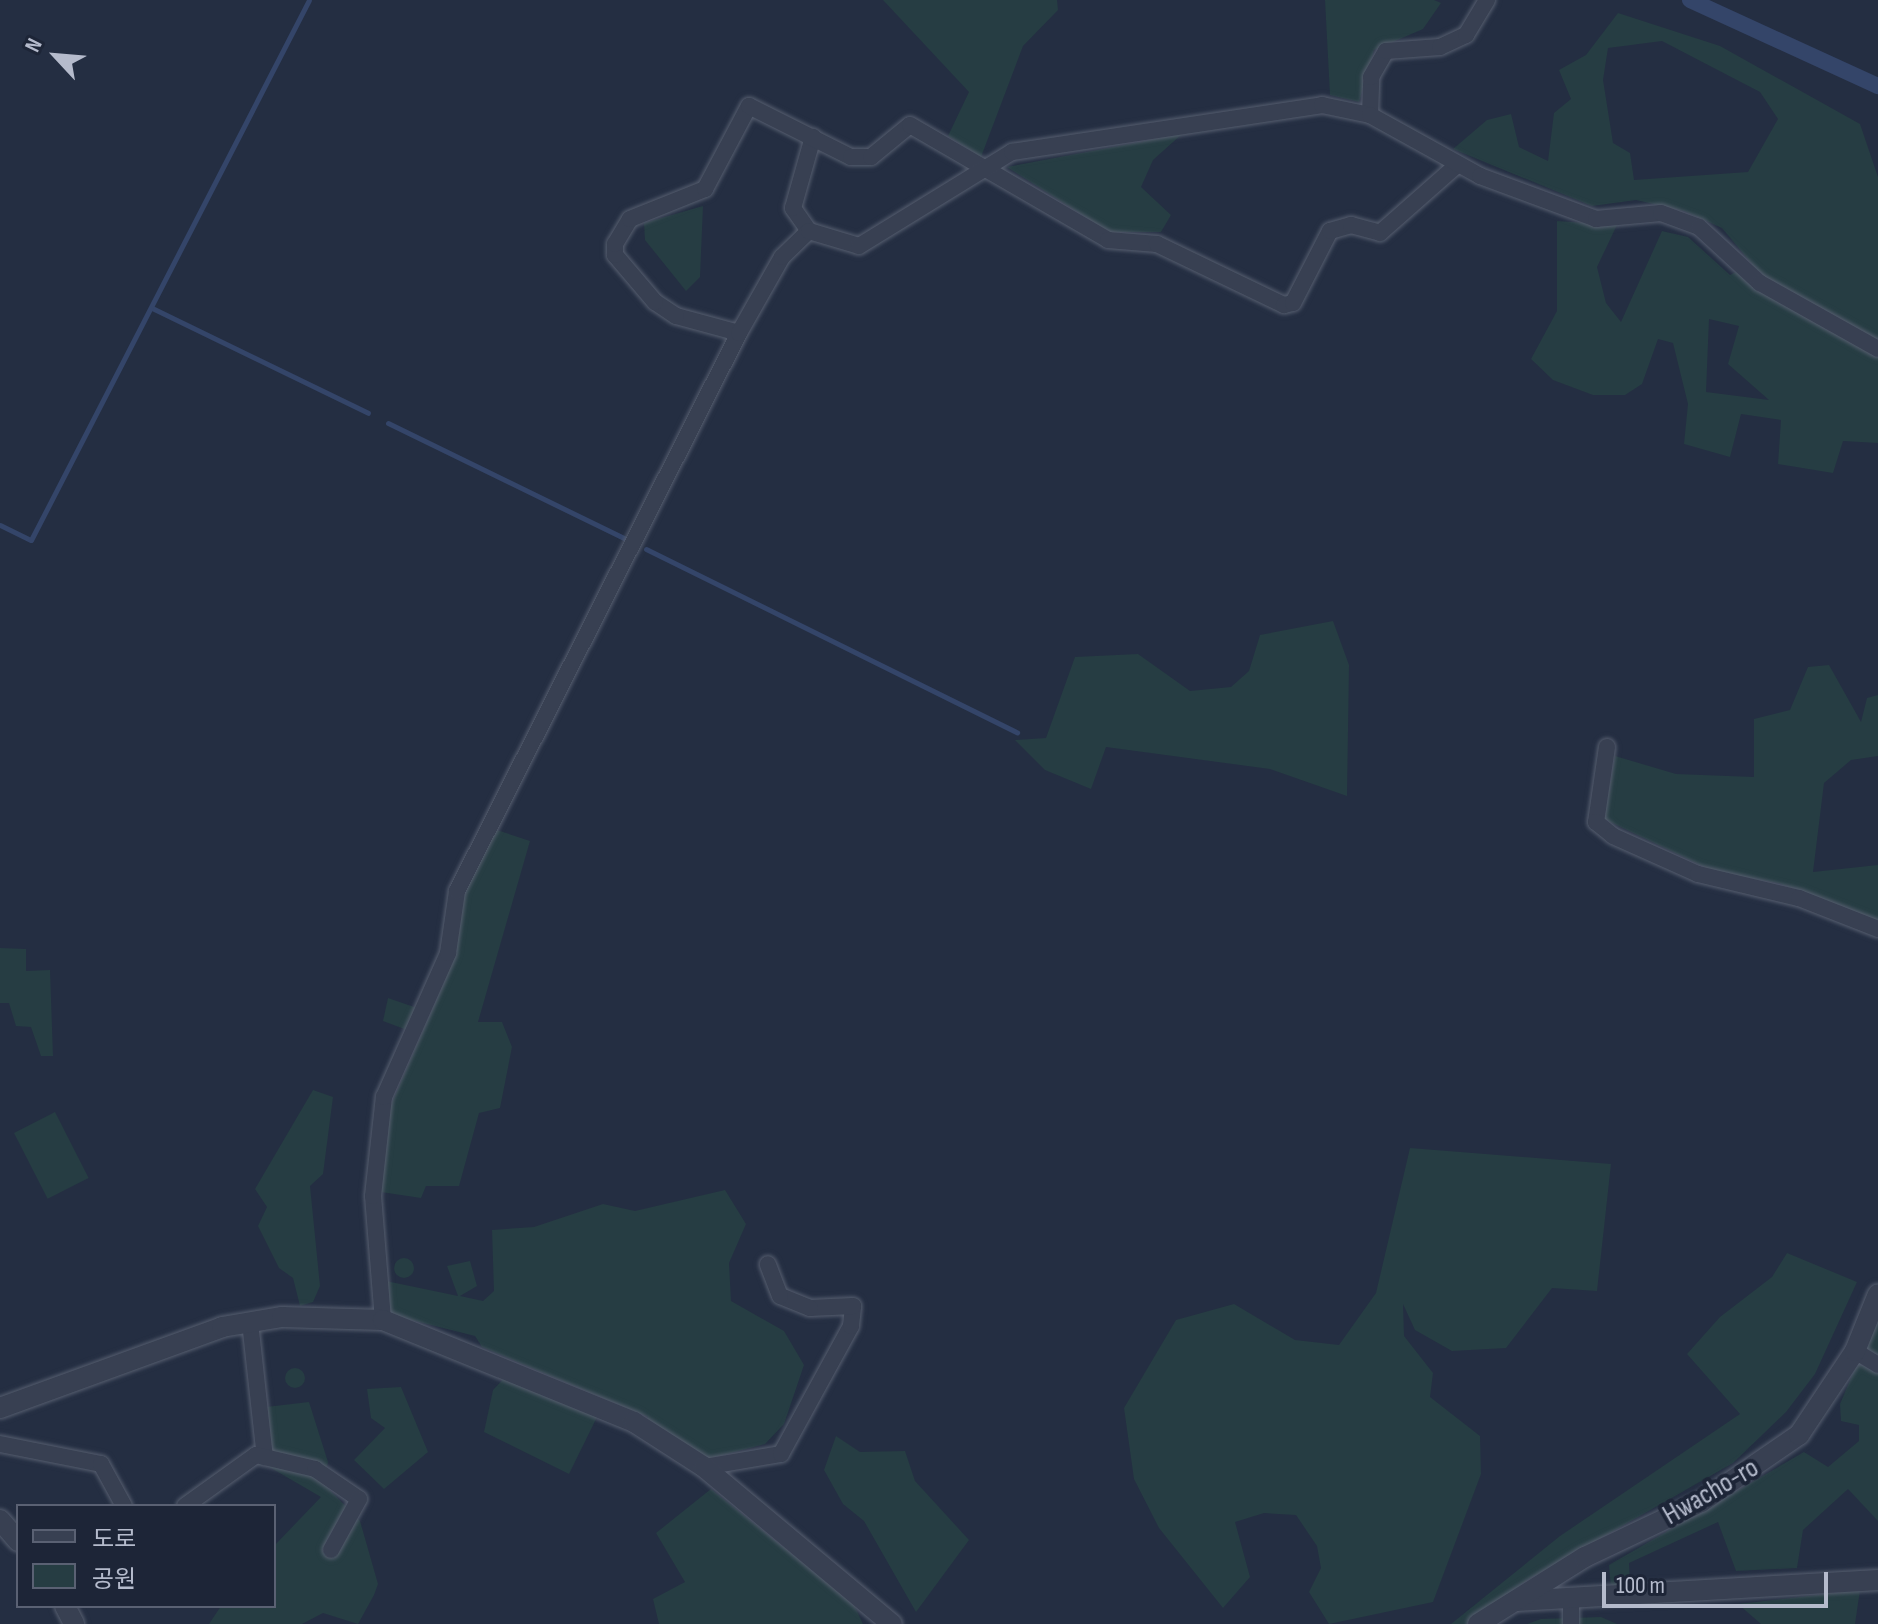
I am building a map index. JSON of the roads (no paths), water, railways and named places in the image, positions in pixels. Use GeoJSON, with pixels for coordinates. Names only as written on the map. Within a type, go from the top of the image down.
{"type":"FeatureCollection","features":[{"type":"Feature","properties":{"kind":"street"},"geometry":{"type":"LineString","coordinates":[[1370,115],[1371,77],[1386,51],[1440,47],[1466,35],[1487,0]]}},
{"type":"Feature","properties":{"kind":"street"},"geometry":{"type":"LineString","coordinates":[[739,333],[676,316],[655,302],[615,255],[615,244],[630,219],[705,189],[749,106],[851,157],[871,157],[910,125],[1108,240],[1157,244],[1284,305],[1293,303],[1330,231],[1351,225],[1380,233],[1457,165]]}},
{"type":"Feature","properties":{"kind":"street"},"geometry":{"type":"LineString","coordinates":[[813,137],[793,208],[809,231],[859,246],[1012,152],[1307,107],[1370,115],[1457,165],[1596,219],[1661,213],[1699,227],[1760,283],[1878,349]]}},
{"type":"Feature","properties":{"kind":"street"},"geometry":{"type":"LineString","coordinates":[[383,1320],[373,1196],[384,1097],[448,953],[457,891],[739,333],[782,257],[809,231]]}},
{"type":"Feature","properties":{"kind":"street"},"geometry":{"type":"LineString","coordinates":[[1607,747],[1596,822],[1613,836],[1698,874],[1799,898],[1878,929]]}},
{"type":"Feature","properties":{"kind":"street"},"geometry":{"type":"LineString","coordinates":[[704,1467],[781,1454],[851,1326],[853,1306],[810,1308],[780,1296],[768,1264]]}},
{"type":"Feature","properties":{"kind":"street","name":"Hwacho-ro"},"geometry":{"type":"LineString","coordinates":[[1478,1624],[1771,1457],[1823,1405],[1855,1351],[1878,1294]]}},
{"type":"Feature","properties":{"kind":"street"},"geometry":{"type":"LineString","coordinates":[[0,1408],[250,1322],[383,1320],[592,1400],[704,1467],[892,1624]]}},
{"type":"Feature","properties":{"kind":"street"},"geometry":{"type":"LineString","coordinates":[[250,1322],[265,1457]]}},
{"type":"Feature","properties":{"kind":"street"},"geometry":{"type":"LineString","coordinates":[[1855,1351],[1878,1365]]}},
{"type":"Feature","properties":{"kind":"street"},"geometry":{"type":"LineString","coordinates":[[0,1444],[101,1464],[123,1504]]}},
{"type":"Feature","properties":{"kind":"street"},"geometry":{"type":"LineString","coordinates":[[188,1504],[256,1455],[315,1469],[359,1499],[331,1550]]}},
{"type":"Feature","properties":{"kind":"street"},"geometry":{"type":"LineString","coordinates":[[0,1520],[16,1539]]}},
{"type":"Feature","properties":{"kind":"street"},"geometry":{"type":"LineString","coordinates":[[1516,1601],[1571,1603],[1878,1580]]}},
{"type":"Feature","properties":{"kind":"street"},"geometry":{"type":"LineString","coordinates":[[1571,1603],[1571,1624]]}},
{"type":"Feature","properties":{"kind":"waterway"},"geometry":{"type":"LineString","coordinates":[[0,525],[31,540],[309,0]]}},
{"type":"Feature","properties":{"kind":"waterway"},"geometry":{"type":"LineString","coordinates":[[1690,0],[1878,86]]}},
{"type":"Feature","properties":{"kind":"waterway"},"geometry":{"type":"LineString","coordinates":[[152,308],[368,413]]}},
{"type":"Feature","properties":{"kind":"waterway"},"geometry":{"type":"LineString","coordinates":[[388,423],[624,538]]}},
{"type":"Feature","properties":{"kind":"waterway"},"geometry":{"type":"LineString","coordinates":[[646,549],[1017,732]]}}]}
